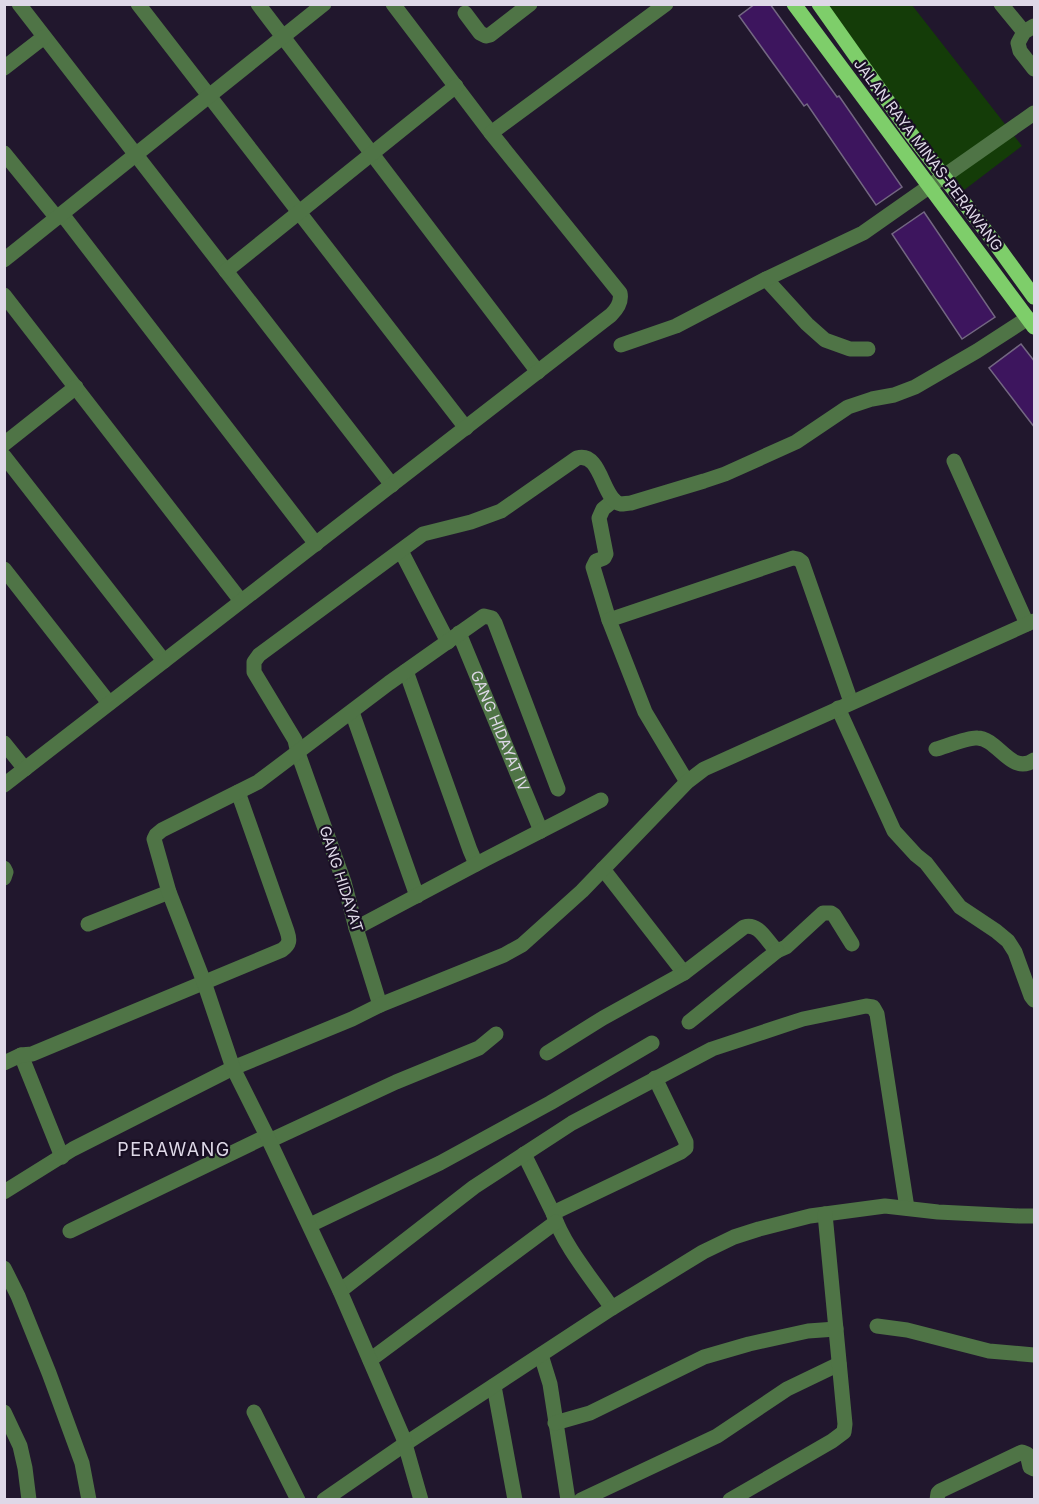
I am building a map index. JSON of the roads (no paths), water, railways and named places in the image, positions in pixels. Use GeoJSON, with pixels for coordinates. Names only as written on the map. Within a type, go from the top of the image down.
{"type":"FeatureCollection","features":[{"type":"Feature","properties":{"kind":"main road","name":"JALAN RAYA MINAS-PERAWANG"},"geometry":{"type":"LineString","coordinates":[[794,4],[1031,323]]}},
{"type":"Feature","properties":{"kind":"main road","name":"JALAN RAYA MINAS-PERAWANG"},"geometry":{"type":"LineString","coordinates":[[819,4],[912,134],[1035,297]]}},
{"type":"Feature","properties":{"kind":"street"},"geometry":{"type":"LineString","coordinates":[[20,4],[392,485]]}},
{"type":"Feature","properties":{"kind":"street"},"geometry":{"type":"LineString","coordinates":[[138,4],[466,428]]}},
{"type":"Feature","properties":{"kind":"street"},"geometry":{"type":"LineString","coordinates":[[258,4],[538,372]]}},
{"type":"Feature","properties":{"kind":"street"},"geometry":{"type":"LineString","coordinates":[[4,260],[324,4]]}},
{"type":"Feature","properties":{"kind":"street"},"geometry":{"type":"LineString","coordinates":[[4,785],[538,372],[617,308],[620,293],[491,133],[393,4]]}},
{"type":"Feature","properties":{"kind":"street"},"geometry":{"type":"LineString","coordinates":[[465,13],[480,33],[486,36],[530,4]]}},
{"type":"Feature","properties":{"kind":"street"},"geometry":{"type":"LineString","coordinates":[[491,133],[666,4]]}},
{"type":"Feature","properties":{"kind":"street"},"geometry":{"type":"LineString","coordinates":[[1001,4],[1029,29],[1018,43],[1018,47],[1035,69]]}},
{"type":"Feature","properties":{"kind":"street"},"geometry":{"type":"LineString","coordinates":[[4,68],[44,37]]}},
{"type":"Feature","properties":{"kind":"street"},"geometry":{"type":"LineString","coordinates":[[226,271],[456,86]]}},
{"type":"Feature","properties":{"kind":"street"},"geometry":{"type":"LineString","coordinates":[[621,345],[676,326],[766,279],[863,233],[1035,113]]}},
{"type":"Feature","properties":{"kind":"street"},"geometry":{"type":"LineString","coordinates":[[4,153],[59,216],[316,544]]}},
{"type":"Feature","properties":{"kind":"street"},"geometry":{"type":"LineString","coordinates":[[766,279],[807,324],[825,340],[850,349],[868,349]]}},
{"type":"Feature","properties":{"kind":"street"},"geometry":{"type":"LineString","coordinates":[[4,295],[241,601]]}},
{"type":"Feature","properties":{"kind":"street"},"geometry":{"type":"LineString","coordinates":[[401,551],[423,534],[471,522],[501,511],[577,458],[587,459],[594,465],[614,501],[621,504],[631,503],[725,474],[796,442],[848,407],[915,387],[1031,323]]}},
{"type":"Feature","properties":{"kind":"street"},"geometry":{"type":"LineString","coordinates":[[4,444],[76,387]]}},
{"type":"Feature","properties":{"kind":"street"},"geometry":{"type":"LineString","coordinates":[[4,456],[164,661]]}},
{"type":"Feature","properties":{"kind":"street"},"geometry":{"type":"LineString","coordinates":[[4,1192],[62,1156],[233,1068],[504,955],[522,945],[582,891],[687,782],[704,769],[1031,623],[954,461]]}},
{"type":"Feature","properties":{"kind":"street"},"geometry":{"type":"LineString","coordinates":[[614,501],[603,509],[599,518],[606,554],[604,558],[596,561],[593,567],[609,620],[645,712],[687,782]]}},
{"type":"Feature","properties":{"kind":"street","name":"GANG HIDAYAT IV"},"geometry":{"type":"LineString","coordinates":[[401,551],[454,637],[541,831]]}},
{"type":"Feature","properties":{"kind":"street","name":"GANG HIDAYAT"},"geometry":{"type":"LineString","coordinates":[[380,1005],[344,882],[295,740],[254,672],[254,662],[259,655],[401,551]]}},
{"type":"Feature","properties":{"kind":"street"},"geometry":{"type":"LineString","coordinates":[[609,620],[793,558],[802,562],[845,705],[894,831],[926,863],[960,907],[1008,941],[1015,952],[1031,996],[1035,1000]]}},
{"type":"Feature","properties":{"kind":"street"},"geometry":{"type":"LineString","coordinates":[[4,569],[109,703]]}},
{"type":"Feature","properties":{"kind":"street"},"geometry":{"type":"LineString","coordinates":[[421,1500],[405,1444],[340,1291],[233,1068],[204,982],[169,892],[154,842],[155,837],[162,830],[258,782],[483,616],[492,618],[558,789]]}},
{"type":"Feature","properties":{"kind":"street"},"geometry":{"type":"LineString","coordinates":[[406,671],[476,864]]}},
{"type":"Feature","properties":{"kind":"street"},"geometry":{"type":"LineString","coordinates":[[352,712],[417,896]]}},
{"type":"Feature","properties":{"kind":"street"},"geometry":{"type":"LineString","coordinates":[[936,749],[976,738],[985,740],[1021,764],[1028,765],[1035,760]]}},
{"type":"Feature","properties":{"kind":"street"},"geometry":{"type":"LineString","coordinates":[[4,743],[25,769]]}},
{"type":"Feature","properties":{"kind":"street"},"geometry":{"type":"LineString","coordinates":[[4,1063],[21,1055],[33,1054],[48,1048],[282,950],[288,945],[290,940],[238,792]]}},
{"type":"Feature","properties":{"kind":"street"},"geometry":{"type":"LineString","coordinates":[[356,928],[601,800]]}},
{"type":"Feature","properties":{"kind":"street"},"geometry":{"type":"LineString","coordinates":[[4,868],[6,872],[4,878]]}},
{"type":"Feature","properties":{"kind":"street"},"geometry":{"type":"LineString","coordinates":[[603,869],[684,973]]}},
{"type":"Feature","properties":{"kind":"street"},"geometry":{"type":"LineString","coordinates":[[88,924],[169,892]]}},
{"type":"Feature","properties":{"kind":"street"},"geometry":{"type":"LineString","coordinates":[[689,1022],[777,951],[786,947],[823,914],[834,915],[852,944]]}},
{"type":"Feature","properties":{"kind":"street"},"geometry":{"type":"LineString","coordinates":[[547,1053],[603,1018],[684,973],[744,927],[749,925],[758,928],[777,951]]}},
{"type":"Feature","properties":{"kind":"street"},"geometry":{"type":"LineString","coordinates":[[340,1291],[474,1187],[572,1123],[655,1078],[712,1049],[802,1019],[866,1006],[873,1007],[877,1014],[907,1208]]}},
{"type":"Feature","properties":{"kind":"street"},"geometry":{"type":"LineString","coordinates":[[70,1231],[268,1138],[479,1048],[496,1034]]}},
{"type":"Feature","properties":{"kind":"street"},"geometry":{"type":"LineString","coordinates":[[310,1225],[440,1163],[550,1103],[652,1043]]}},
{"type":"Feature","properties":{"kind":"street"},"geometry":{"type":"LineString","coordinates":[[21,1055],[62,1156]]}},
{"type":"Feature","properties":{"kind":"street"},"geometry":{"type":"LineString","coordinates":[[370,1360],[555,1217],[686,1148],[686,1142],[655,1078]]}},
{"type":"Feature","properties":{"kind":"street"},"geometry":{"type":"LineString","coordinates":[[524,1154],[574,1253],[612,1308]]}},
{"type":"Feature","properties":{"kind":"street"},"geometry":{"type":"LineString","coordinates":[[324,1500],[612,1308],[703,1252],[734,1237],[810,1216],[885,1206],[938,1212],[1035,1216]]}},
{"type":"Feature","properties":{"kind":"street"},"geometry":{"type":"LineString","coordinates":[[730,1500],[844,1432],[825,1214]]}},
{"type":"Feature","properties":{"kind":"street"},"geometry":{"type":"LineString","coordinates":[[4,1268],[49,1372],[82,1463],[89,1500]]}},
{"type":"Feature","properties":{"kind":"street"},"geometry":{"type":"LineString","coordinates":[[877,1326],[907,1330],[989,1351],[1035,1355]]}},
{"type":"Feature","properties":{"kind":"street"},"geometry":{"type":"LineString","coordinates":[[555,1423],[590,1413],[704,1357],[749,1344],[808,1332],[836,1329]]}},
{"type":"Feature","properties":{"kind":"street"},"geometry":{"type":"LineString","coordinates":[[541,1355],[550,1384],[568,1500]]}},
{"type":"Feature","properties":{"kind":"street"},"geometry":{"type":"LineString","coordinates":[[580,1500],[717,1436],[788,1389],[839,1364]]}},
{"type":"Feature","properties":{"kind":"street"},"geometry":{"type":"LineString","coordinates":[[494,1386],[515,1500]]}},
{"type":"Feature","properties":{"kind":"street"},"geometry":{"type":"LineString","coordinates":[[4,1412],[20,1446],[29,1500]]}},
{"type":"Feature","properties":{"kind":"street"},"geometry":{"type":"LineString","coordinates":[[254,1412],[298,1500]]}},
{"type":"Feature","properties":{"kind":"street"},"geometry":{"type":"LineString","coordinates":[[937,1500],[940,1491],[1022,1452],[1027,1454],[1030,1467],[1035,1469]]}},
{"type":"Feature","properties":{"kind":"district","name":"PERAWANG"},"geometry":{"type":"Point","coordinates":[174,1150]}}]}
